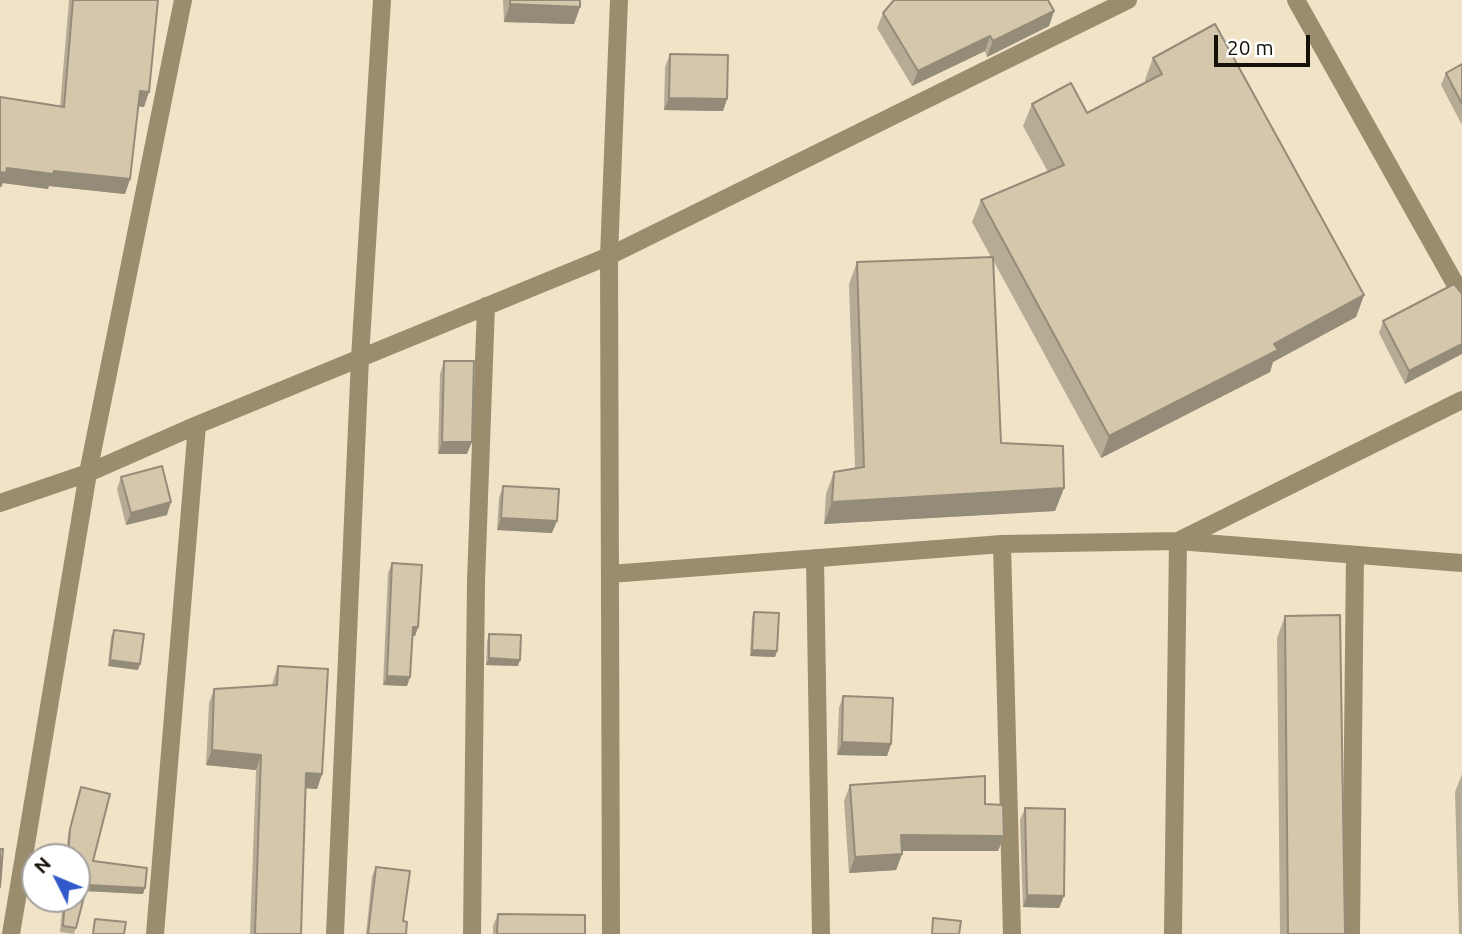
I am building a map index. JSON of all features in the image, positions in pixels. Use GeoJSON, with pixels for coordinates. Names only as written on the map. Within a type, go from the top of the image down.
{"type":"FeatureCollection","features":[{"type":"Feature","properties":{"kind":"street"},"geometry":{"type":"LineString","coordinates":[[11,934],[88,473],[183,0]]}},
{"type":"Feature","properties":{"kind":"street"},"geometry":{"type":"LineString","coordinates":[[335,934],[360,358],[382,0]]}},
{"type":"Feature","properties":{"kind":"street"},"geometry":{"type":"LineString","coordinates":[[611,934],[609,256],[619,0]]}},
{"type":"Feature","properties":{"kind":"street"},"geometry":{"type":"LineString","coordinates":[[0,503],[88,473],[197,425],[609,256],[1128,0]]}},
{"type":"Feature","properties":{"kind":"street"},"geometry":{"type":"LineString","coordinates":[[1296,0],[1462,296]]}},
{"type":"Feature","properties":{"kind":"street"},"geometry":{"type":"LineString","coordinates":[[472,934],[475,581],[486,306]]}},
{"type":"Feature","properties":{"kind":"street"},"geometry":{"type":"LineString","coordinates":[[1178,541],[1462,400]]}},
{"type":"Feature","properties":{"kind":"street"},"geometry":{"type":"LineString","coordinates":[[155,934],[197,425]]}},
{"type":"Feature","properties":{"kind":"street"},"geometry":{"type":"LineString","coordinates":[[610,574],[1002,544],[1178,541],[1462,563]]}},
{"type":"Feature","properties":{"kind":"street"},"geometry":{"type":"LineString","coordinates":[[1173,934],[1178,541]]}},
{"type":"Feature","properties":{"kind":"street"},"geometry":{"type":"LineString","coordinates":[[1002,544],[1012,934]]}},
{"type":"Feature","properties":{"kind":"street"},"geometry":{"type":"LineString","coordinates":[[1351,934],[1355,555]]}},
{"type":"Feature","properties":{"kind":"street"},"geometry":{"type":"LineString","coordinates":[[815,558],[821,934]]}},
{"type":"Feature","properties":{"kind":"building"},"geometry":{"type":"Polygon","coordinates":[[[73,0],[158,0],[149,92],[140,91],[130,179],[7,168],[6,173],[0,172],[0,97],[64,107],[73,0]]]}},
{"type":"Feature","properties":{"kind":"building"},"geometry":{"type":"Polygon","coordinates":[[[510,0],[580,0],[580,7],[510,4],[510,0]]]}},
{"type":"Feature","properties":{"kind":"building"},"geometry":{"type":"Polygon","coordinates":[[[894,0],[1048,0],[1054,11],[993,41],[990,36],[918,71],[883,13],[894,0]]]}},
{"type":"Feature","properties":{"kind":"building"},"geometry":{"type":"Polygon","coordinates":[[[1215,24],[1364,295],[1274,344],[1278,350],[1109,436],[981,200],[1064,165],[1032,104],[1071,83],[1087,113],[1162,74],[1153,58],[1215,24]]]}},
{"type":"Feature","properties":{"kind":"building"},"geometry":{"type":"Polygon","coordinates":[[[670,54],[728,55],[727,99],[669,98],[670,54]]]}},
{"type":"Feature","properties":{"kind":"building"},"geometry":{"type":"Polygon","coordinates":[[[1462,64],[1462,104],[1446,73],[1462,64]]]}},
{"type":"Feature","properties":{"kind":"building"},"geometry":{"type":"Polygon","coordinates":[[[993,257],[1001,443],[1063,446],[1064,488],[832,502],[834,472],[864,467],[857,262],[993,257]]]}},
{"type":"Feature","properties":{"kind":"building"},"geometry":{"type":"Polygon","coordinates":[[[1454,284],[1462,294],[1462,344],[1409,371],[1383,321],[1454,284]]]}},
{"type":"Feature","properties":{"kind":"building"},"geometry":{"type":"Polygon","coordinates":[[[444,361],[474,361],[472,442],[442,442],[444,361]]]}},
{"type":"Feature","properties":{"kind":"building"},"geometry":{"type":"Polygon","coordinates":[[[162,466],[171,502],[131,513],[121,477],[162,466]]]}},
{"type":"Feature","properties":{"kind":"building"},"geometry":{"type":"Polygon","coordinates":[[[503,486],[559,489],[557,521],[501,518],[503,486]]]}},
{"type":"Feature","properties":{"kind":"building"},"geometry":{"type":"Polygon","coordinates":[[[392,563],[422,565],[418,627],[413,627],[410,677],[387,676],[392,563]]]}},
{"type":"Feature","properties":{"kind":"building"},"geometry":{"type":"Polygon","coordinates":[[[754,612],[779,613],[777,651],[752,650],[754,612]]]}},
{"type":"Feature","properties":{"kind":"building"},"geometry":{"type":"Polygon","coordinates":[[[1340,615],[1345,934],[1288,934],[1285,616],[1340,615]]]}},
{"type":"Feature","properties":{"kind":"building"},"geometry":{"type":"Polygon","coordinates":[[[114,630],[144,634],[140,664],[110,660],[114,630]]]}},
{"type":"Feature","properties":{"kind":"building"},"geometry":{"type":"Polygon","coordinates":[[[489,634],[521,635],[520,660],[489,658],[489,634]]]}},
{"type":"Feature","properties":{"kind":"building"},"geometry":{"type":"Polygon","coordinates":[[[278,666],[328,669],[322,774],[306,773],[301,934],[255,934],[261,755],[212,750],[214,689],[277,685],[278,666]]]}},
{"type":"Feature","properties":{"kind":"building"},"geometry":{"type":"Polygon","coordinates":[[[843,696],[893,698],[891,744],[842,742],[843,696]]]}},
{"type":"Feature","properties":{"kind":"building"},"geometry":{"type":"Polygon","coordinates":[[[985,776],[985,804],[1003,805],[1004,836],[901,835],[902,854],[855,857],[850,785],[985,776]]]}},
{"type":"Feature","properties":{"kind":"building"},"geometry":{"type":"Polygon","coordinates":[[[81,787],[110,794],[93,861],[147,868],[145,888],[91,885],[91,843],[69,843],[81,787]]]}},
{"type":"Feature","properties":{"kind":"building"},"geometry":{"type":"Polygon","coordinates":[[[1025,808],[1065,809],[1064,896],[1027,895],[1025,808]]]}},
{"type":"Feature","properties":{"kind":"building"},"geometry":{"type":"Polygon","coordinates":[[[0,849],[3,849],[0,887],[0,849]]]}},
{"type":"Feature","properties":{"kind":"building"},"geometry":{"type":"Polygon","coordinates":[[[376,867],[410,871],[403,921],[407,922],[406,934],[368,934],[376,867]]]}},
{"type":"Feature","properties":{"kind":"building"},"geometry":{"type":"Polygon","coordinates":[[[64,913],[80,913],[76,928],[63,926],[64,913]]]}},
{"type":"Feature","properties":{"kind":"building"},"geometry":{"type":"Polygon","coordinates":[[[498,914],[585,915],[585,934],[497,934],[498,914]]]}},
{"type":"Feature","properties":{"kind":"building"},"geometry":{"type":"Polygon","coordinates":[[[933,918],[961,921],[959,934],[932,934],[933,918]]]}},
{"type":"Feature","properties":{"kind":"building"},"geometry":{"type":"Polygon","coordinates":[[[95,919],[126,922],[124,934],[93,934],[95,919]]]}}]}
